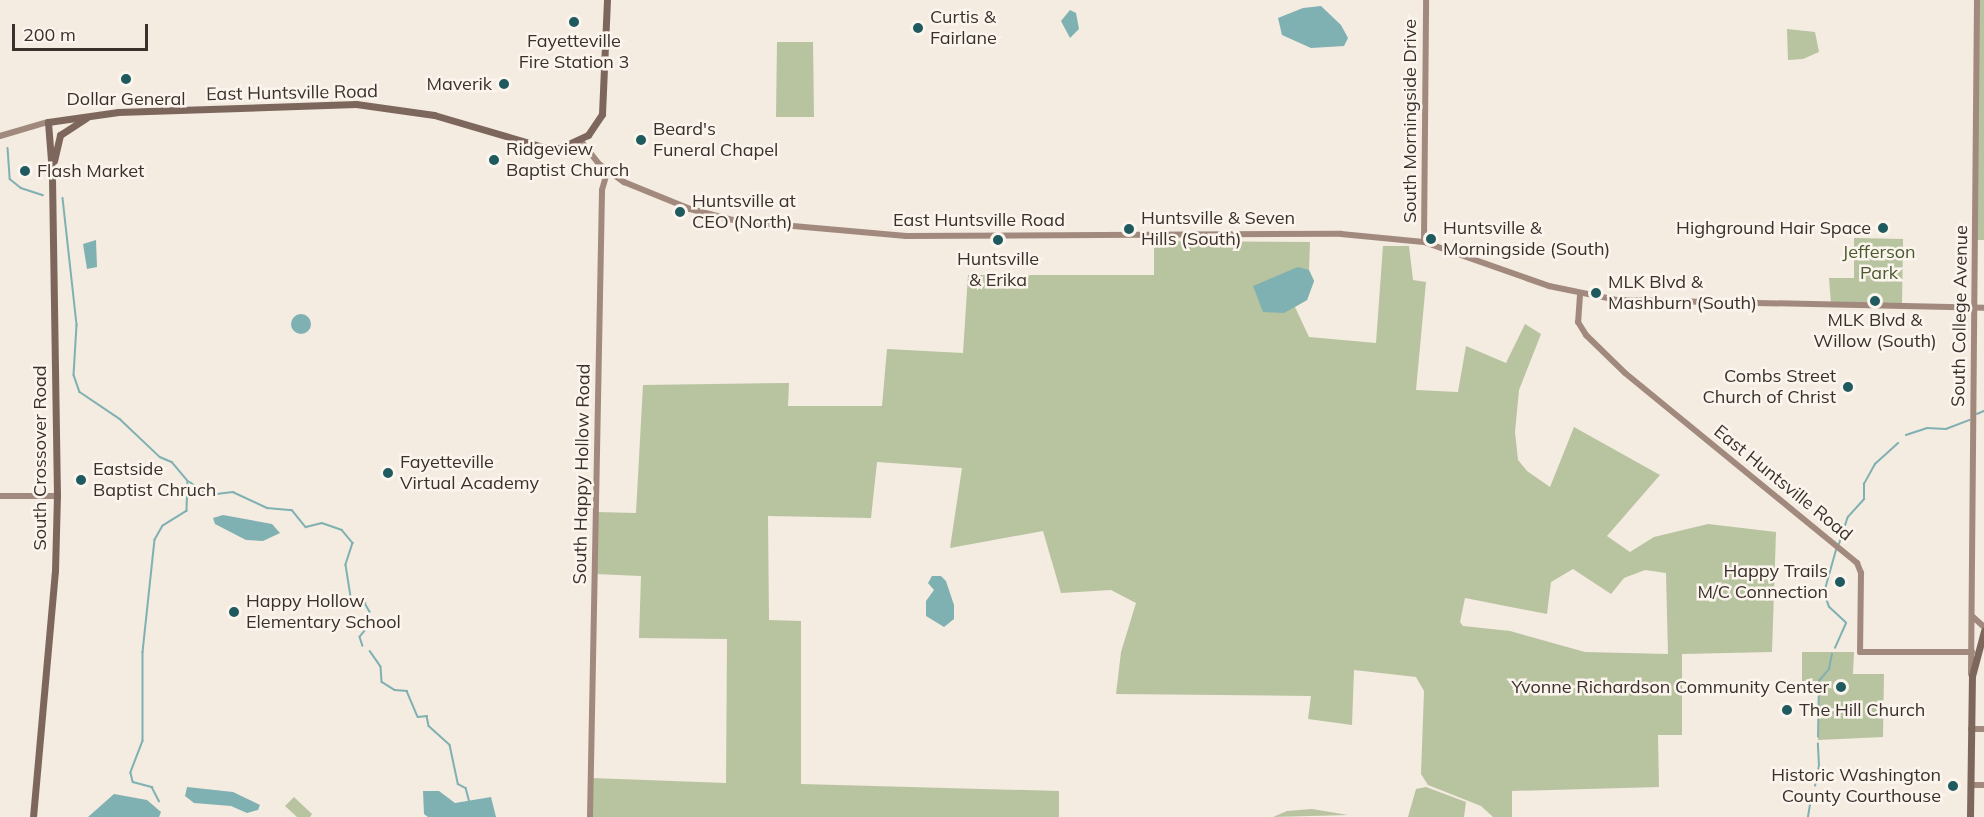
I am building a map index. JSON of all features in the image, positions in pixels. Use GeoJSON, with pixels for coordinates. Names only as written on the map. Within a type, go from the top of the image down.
{"type":"FeatureCollection","features":[{"type":"Feature","properties":{"kind":"main road"},"geometry":{"type":"LineString","coordinates":[[581,141],[599,122],[605,104],[607,0]]}},
{"type":"Feature","properties":{"kind":"main road","name":"East Huntsville Road"},"geometry":{"type":"LineString","coordinates":[[48,122],[94,114],[356,104],[434,115],[549,148],[581,141]]}},
{"type":"Feature","properties":{"kind":"main road"},"geometry":{"type":"LineString","coordinates":[[52,173],[60,135],[94,114]]}},
{"type":"Feature","properties":{"kind":"main road","name":"South Crossover Road"},"geometry":{"type":"LineString","coordinates":[[33,817],[54,583],[57,496],[52,173],[48,122]]}},
{"type":"Feature","properties":{"kind":"main road"},"geometry":{"type":"LineString","coordinates":[[1970,817],[1971,676],[1973,652],[1984,631]]}},
{"type":"Feature","properties":{"kind":"street","name":"South Morningside Drive"},"geometry":{"type":"LineString","coordinates":[[1424,242],[1426,0]]}},
{"type":"Feature","properties":{"kind":"street","name":"South College Avenue"},"geometry":{"type":"LineString","coordinates":[[1973,652],[1977,0]]}},
{"type":"Feature","properties":{"kind":"street","name":"East Huntsville Road"},"geometry":{"type":"LineString","coordinates":[[0,136],[48,122]]}},
{"type":"Feature","properties":{"kind":"street","name":"East Huntsville Road"},"geometry":{"type":"LineString","coordinates":[[581,141],[607,172],[705,214],[831,231],[924,236],[1315,233],[1424,242],[1580,295],[1578,322],[1586,335],[1860,569],[1860,635]]}},
{"type":"Feature","properties":{"kind":"street","name":"South Happy Hollow Road"},"geometry":{"type":"LineString","coordinates":[[590,817],[602,190],[607,172]]}},
{"type":"Feature","properties":{"kind":"street"},"geometry":{"type":"LineString","coordinates":[[1580,295],[1644,302],[1984,308]]}},
{"type":"Feature","properties":{"kind":"street"},"geometry":{"type":"LineString","coordinates":[[0,496],[57,496]]}},
{"type":"Feature","properties":{"kind":"street"},"geometry":{"type":"LineString","coordinates":[[1972,617],[1984,627]]}},
{"type":"Feature","properties":{"kind":"street"},"geometry":{"type":"LineString","coordinates":[[1860,635],[1865,647],[1874,652]]}},
{"type":"Feature","properties":{"kind":"street"},"geometry":{"type":"LineString","coordinates":[[1860,635],[1860,652],[1973,652]]}},
{"type":"Feature","properties":{"kind":"street"},"geometry":{"type":"LineString","coordinates":[[1953,651],[1966,660],[1971,676]]}},
{"type":"Feature","properties":{"kind":"street"},"geometry":{"type":"LineString","coordinates":[[1971,729],[1984,729]]}},
{"type":"Feature","properties":{"kind":"street"},"geometry":{"type":"LineString","coordinates":[[1971,785],[1984,785]]}},
{"type":"Feature","properties":{"kind":"green space"},"geometry":{"type":"Polygon","coordinates":[[[1977,0],[1984,0],[1984,240],[1976,240],[1977,0]]]}},
{"type":"Feature","properties":{"kind":"green space"},"geometry":{"type":"Polygon","coordinates":[[[1787,29],[1815,32],[1819,52],[1803,59],[1788,60],[1787,29]]]}},
{"type":"Feature","properties":{"kind":"green space"},"geometry":{"type":"Polygon","coordinates":[[[777,42],[813,42],[814,117],[776,117],[777,42]]]}},
{"type":"Feature","properties":{"kind":"green space","name":"Jefferson Park"},"geometry":{"type":"Polygon","coordinates":[[[1854,238],[1903,239],[1902,304],[1831,304],[1829,278],[1854,278],[1854,238]]]}},
{"type":"Feature","properties":{"kind":"green space"},"geometry":{"type":"Polygon","coordinates":[[[1154,241],[1310,242],[1309,270],[1314,281],[1307,300],[1295,307],[1309,337],[1376,343],[1383,246],[1409,246],[1413,280],[1426,282],[1416,390],[1458,392],[1466,346],[1506,363],[1525,324],[1541,334],[1519,390],[1515,432],[1518,460],[1527,471],[1550,487],[1574,427],[1660,475],[1607,536],[1630,552],[1654,537],[1708,524],[1776,532],[1772,652],[1682,654],[1682,735],[1658,735],[1659,787],[1512,791],[1512,817],[1493,817],[1481,806],[1428,785],[1421,774],[1424,691],[1416,677],[1354,670],[1352,725],[1308,719],[1311,696],[1116,694],[1121,652],[1136,603],[1111,590],[1061,593],[1043,531],[950,548],[962,468],[877,462],[871,518],[768,516],[769,620],[801,621],[801,784],[1059,791],[1059,817],[590,817],[592,778],[726,783],[727,639],[639,638],[641,576],[595,574],[596,512],[636,513],[643,385],[789,383],[788,406],[882,406],[887,349],[963,353],[968,275],[1154,275],[1154,241]],[[1573,569],[1551,582],[1547,614],[1465,598],[1460,622],[1463,626],[1510,631],[1585,652],[1668,654],[1666,573],[1645,570],[1624,578],[1611,594],[1573,569]]]}},
{"type":"Feature","properties":{"kind":"green space"},"geometry":{"type":"Polygon","coordinates":[[[1802,652],[1854,652],[1853,674],[1884,674],[1883,737],[1818,740],[1819,681],[1802,681],[1802,652]]]}},
{"type":"Feature","properties":{"kind":"green space"},"geometry":{"type":"Polygon","coordinates":[[[1426,787],[1466,802],[1464,817],[1408,817],[1416,789],[1426,787]]]}},
{"type":"Feature","properties":{"kind":"green space"},"geometry":{"type":"Polygon","coordinates":[[[294,797],[312,814],[310,817],[297,817],[285,806],[294,797]]]}},
{"type":"Feature","properties":{"kind":"green space"},"geometry":{"type":"Polygon","coordinates":[[[1312,809],[1348,815],[1273,817],[1287,811],[1312,809]]]}},
{"type":"Feature","properties":{"kind":"water"},"geometry":{"type":"Polygon","coordinates":[[[1321,6],[1341,25],[1348,38],[1344,46],[1311,48],[1282,35],[1278,18],[1303,8],[1321,6]]]}},
{"type":"Feature","properties":{"kind":"water"},"geometry":{"type":"Polygon","coordinates":[[[1070,10],[1076,13],[1079,29],[1070,38],[1061,21],[1070,10]]]}},
{"type":"Feature","properties":{"kind":"water"},"geometry":{"type":"Polygon","coordinates":[[[96,240],[97,267],[87,269],[83,244],[96,240]]]}},
{"type":"Feature","properties":{"kind":"water"},"geometry":{"type":"Polygon","coordinates":[[[1298,267],[1309,270],[1314,281],[1307,300],[1284,313],[1263,312],[1253,286],[1298,267]]]}},
{"type":"Feature","properties":{"kind":"water"},"geometry":{"type":"Polygon","coordinates":[[[301,314],[308,317],[311,324],[308,331],[301,334],[294,331],[291,324],[294,317],[301,314]]]}},
{"type":"Feature","properties":{"kind":"water"},"geometry":{"type":"Polygon","coordinates":[[[223,515],[272,524],[280,533],[263,541],[246,540],[215,524],[213,518],[223,515]]]}},
{"type":"Feature","properties":{"kind":"water"},"geometry":{"type":"Polygon","coordinates":[[[932,576],[941,576],[946,581],[954,605],[954,619],[944,627],[926,616],[926,601],[934,590],[928,583],[932,576]]]}},
{"type":"Feature","properties":{"kind":"water"},"geometry":{"type":"Polygon","coordinates":[[[187,787],[233,792],[260,805],[258,810],[247,813],[231,806],[194,803],[185,796],[187,787]]]}},
{"type":"Feature","properties":{"kind":"water"},"geometry":{"type":"Polygon","coordinates":[[[423,791],[439,791],[455,803],[491,797],[496,817],[428,817],[424,814],[423,791]]]}},
{"type":"Feature","properties":{"kind":"water"},"geometry":{"type":"Polygon","coordinates":[[[114,794],[147,800],[161,812],[159,817],[88,817],[114,794]]]}},
{"type":"Feature","properties":{"kind":"waterway"},"geometry":{"type":"LineString","coordinates":[[8,148],[10,179],[21,188],[43,195]]}},
{"type":"Feature","properties":{"kind":"waterway"},"geometry":{"type":"LineString","coordinates":[[63,198],[77,325],[74,375],[80,392],[120,419],[160,457],[172,462],[188,481],[187,511],[163,526],[155,540],[143,652],[143,741],[131,773],[133,782],[152,787],[159,801]]}},
{"type":"Feature","properties":{"kind":"waterway"},"geometry":{"type":"LineString","coordinates":[[1977,414],[1984,411]]}},
{"type":"Feature","properties":{"kind":"waterway"},"geometry":{"type":"LineString","coordinates":[[1906,435],[1927,428],[1946,429],[1969,420]]}},
{"type":"Feature","properties":{"kind":"waterway"},"geometry":{"type":"LineString","coordinates":[[1839,544],[1848,517],[1864,499],[1864,484],[1875,464],[1898,443]]}},
{"type":"Feature","properties":{"kind":"waterway"},"geometry":{"type":"LineString","coordinates":[[190,482],[208,495],[233,492],[267,508],[292,510],[306,527],[322,523],[342,530],[353,543],[346,565],[352,603],[356,607],[365,603],[370,612],[369,626],[360,637],[363,646]]}},
{"type":"Feature","properties":{"kind":"waterway"},"geometry":{"type":"LineString","coordinates":[[1835,648],[1846,623],[1829,607],[1824,593],[1836,550]]}},
{"type":"Feature","properties":{"kind":"waterway"},"geometry":{"type":"LineString","coordinates":[[370,651],[381,667],[382,682],[395,690],[407,691],[418,717],[427,716],[429,726],[450,745],[458,784],[466,788],[470,803]]}},
{"type":"Feature","properties":{"kind":"waterway"},"geometry":{"type":"LineString","coordinates":[[1818,737],[1819,681],[1829,669],[1832,654]]}},
{"type":"Feature","properties":{"kind":"waterway"},"geometry":{"type":"LineString","coordinates":[[1815,786],[1819,766],[1818,744]]}},
{"type":"Feature","properties":{"kind":"waterway"},"geometry":{"type":"LineString","coordinates":[[1808,817],[1812,792]]}},
{"type":"Feature","properties":{"kind":"place","name":"Fayetteville Fire Station 3"},"geometry":{"type":"Point","coordinates":[574,22]}},
{"type":"Feature","properties":{"kind":"place","name":"Curtis & Fairlane"},"geometry":{"type":"Point","coordinates":[918,28]}},
{"type":"Feature","properties":{"kind":"place","name":"Dollar General"},"geometry":{"type":"Point","coordinates":[126,79]}},
{"type":"Feature","properties":{"kind":"place","name":"Maverik"},"geometry":{"type":"Point","coordinates":[504,84]}},
{"type":"Feature","properties":{"kind":"place","name":"Beard's Funeral Chapel"},"geometry":{"type":"Point","coordinates":[641,140]}},
{"type":"Feature","properties":{"kind":"place","name":"Ridgeview Baptist Church"},"geometry":{"type":"Point","coordinates":[494,160]}},
{"type":"Feature","properties":{"kind":"place","name":"Flash Market"},"geometry":{"type":"Point","coordinates":[25,171]}},
{"type":"Feature","properties":{"kind":"place","name":"Huntsville at CEO (North)"},"geometry":{"type":"Point","coordinates":[680,212]}},
{"type":"Feature","properties":{"kind":"place","name":"Highground Hair Space"},"geometry":{"type":"Point","coordinates":[1883,228]}},
{"type":"Feature","properties":{"kind":"place","name":"Huntsville & Seven Hills (South)"},"geometry":{"type":"Point","coordinates":[1129,229]}},
{"type":"Feature","properties":{"kind":"place","name":"Huntsville & Morningside (South)"},"geometry":{"type":"Point","coordinates":[1431,239]}},
{"type":"Feature","properties":{"kind":"place","name":"Huntsville & Erika"},"geometry":{"type":"Point","coordinates":[998,240]}},
{"type":"Feature","properties":{"kind":"place","name":"MLK Blvd & Mashburn (South)"},"geometry":{"type":"Point","coordinates":[1596,293]}},
{"type":"Feature","properties":{"kind":"place","name":"MLK Blvd & Willow (South)"},"geometry":{"type":"Point","coordinates":[1875,301]}},
{"type":"Feature","properties":{"kind":"place","name":"Combs Street Church of Christ"},"geometry":{"type":"Point","coordinates":[1848,387]}},
{"type":"Feature","properties":{"kind":"place","name":"Fayetteville Virtual Academy"},"geometry":{"type":"Point","coordinates":[388,473]}},
{"type":"Feature","properties":{"kind":"place","name":"Eastside Baptist Chruch"},"geometry":{"type":"Point","coordinates":[81,480]}},
{"type":"Feature","properties":{"kind":"place","name":"Happy Trails M/C Connection"},"geometry":{"type":"Point","coordinates":[1840,582]}},
{"type":"Feature","properties":{"kind":"place","name":"Happy Hollow Elementary School"},"geometry":{"type":"Point","coordinates":[234,612]}},
{"type":"Feature","properties":{"kind":"place","name":"Yvonne Richardson Community Center"},"geometry":{"type":"Point","coordinates":[1841,687]}},
{"type":"Feature","properties":{"kind":"place","name":"The Hill Church"},"geometry":{"type":"Point","coordinates":[1787,710]}},
{"type":"Feature","properties":{"kind":"place","name":"Historic Washington County Courthouse"},"geometry":{"type":"Point","coordinates":[1953,786]}}]}
